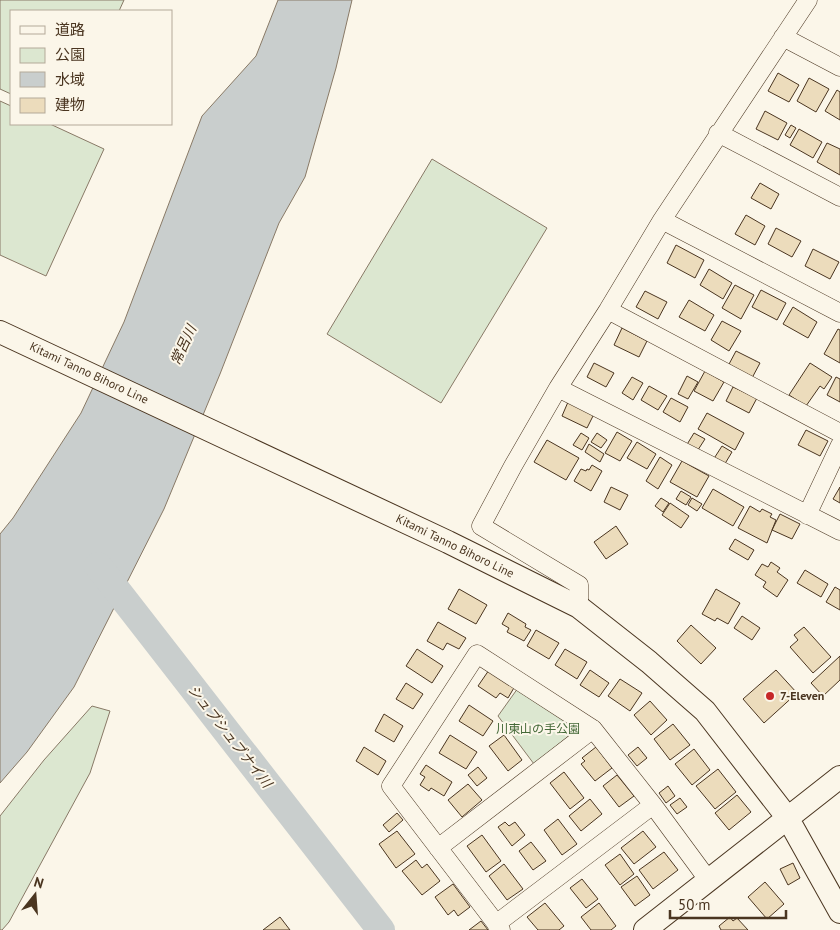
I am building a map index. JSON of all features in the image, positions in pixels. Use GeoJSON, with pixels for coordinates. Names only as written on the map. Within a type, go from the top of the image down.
{"type":"FeatureCollection","features":[{"type":"Feature","properties":{"kind":"main road","name":"Kitami Tanno Bihoro Line"},"geometry":{"type":"LineString","coordinates":[[0,332],[427,532],[580,608],[649,662],[705,710],[787,818],[840,912]]}},
{"type":"Feature","properties":{"kind":"main road"},"geometry":{"type":"LineString","coordinates":[[645,930],[840,777]]}},
{"type":"Feature","properties":{"kind":"street"},"geometry":{"type":"LineString","coordinates":[[580,608],[579,584],[481,526],[558,388],[662,220],[808,0]]}},
{"type":"Feature","properties":{"kind":"street"},"geometry":{"type":"LineString","coordinates":[[783,37],[840,67]]}},
{"type":"Feature","properties":{"kind":"street"},"geometry":{"type":"LineString","coordinates":[[718,133],[840,197]]}},
{"type":"Feature","properties":{"kind":"street"},"geometry":{"type":"LineString","coordinates":[[662,220],[840,313]]}},
{"type":"Feature","properties":{"kind":"street"},"geometry":{"type":"LineString","coordinates":[[608,310],[840,433]]}},
{"type":"Feature","properties":{"kind":"street"},"geometry":{"type":"LineString","coordinates":[[558,388],[840,531]]}},
{"type":"Feature","properties":{"kind":"street"},"geometry":{"type":"LineString","coordinates":[[807,515],[840,445]]}},
{"type":"Feature","properties":{"kind":"street"},"geometry":{"type":"LineString","coordinates":[[653,805],[498,927],[391,786],[477,654],[593,730],[653,805],[709,880]]}},
{"type":"Feature","properties":{"kind":"street"},"geometry":{"type":"LineString","coordinates":[[438,848],[593,730]]}},
{"type":"Feature","properties":{"kind":"green space"},"geometry":{"type":"Polygon","coordinates":[[[0,0],[124,0],[119,10],[10,10],[10,94],[0,89],[0,0]]]}},
{"type":"Feature","properties":{"kind":"green space"},"geometry":{"type":"Polygon","coordinates":[[[0,101],[10,106],[10,125],[52,125],[104,149],[46,276],[0,255],[0,101]]]}},
{"type":"Feature","properties":{"kind":"green space"},"geometry":{"type":"Polygon","coordinates":[[[432,159],[547,228],[441,403],[327,334],[432,159]]]}},
{"type":"Feature","properties":{"kind":"green space","name":"川東山の手公園"},"geometry":{"type":"Polygon","coordinates":[[[518,688],[574,722],[571,734],[534,764],[498,716],[518,688]]]}},
{"type":"Feature","properties":{"kind":"green space"},"geometry":{"type":"Polygon","coordinates":[[[92,706],[110,711],[90,773],[9,922],[0,930],[0,816],[44,760],[92,706]]]}},
{"type":"Feature","properties":{"kind":"water","name":"常呂川"},"geometry":{"type":"Polygon","coordinates":[[[278,0],[352,0],[336,68],[305,177],[279,223],[220,374],[164,509],[74,687],[27,752],[0,783],[0,534],[13,518],[81,413],[124,322],[202,116],[256,56],[278,0]]]}},
{"type":"Feature","properties":{"kind":"building"},"geometry":{"type":"Polygon","coordinates":[[[778,73],[799,85],[789,102],[768,91],[778,73]]]}},
{"type":"Feature","properties":{"kind":"building"},"geometry":{"type":"Polygon","coordinates":[[[809,78],[829,89],[816,112],[797,101],[809,78]]]}},
{"type":"Feature","properties":{"kind":"building"},"geometry":{"type":"Polygon","coordinates":[[[837,90],[840,92],[840,120],[825,111],[837,90]]]}},
{"type":"Feature","properties":{"kind":"building"},"geometry":{"type":"Polygon","coordinates":[[[765,111],[787,123],[778,140],[756,129],[765,111]]]}},
{"type":"Feature","properties":{"kind":"building"},"geometry":{"type":"Polygon","coordinates":[[[791,125],[796,128],[790,138],[785,135],[791,125]]]}},
{"type":"Feature","properties":{"kind":"building"},"geometry":{"type":"Polygon","coordinates":[[[799,129],[822,142],[813,158],[790,145],[799,129]]]}},
{"type":"Feature","properties":{"kind":"building"},"geometry":{"type":"Polygon","coordinates":[[[827,143],[840,149],[840,175],[817,162],[827,143]]]}},
{"type":"Feature","properties":{"kind":"building"},"geometry":{"type":"Polygon","coordinates":[[[760,183],[779,194],[771,209],[751,198],[760,183]]]}},
{"type":"Feature","properties":{"kind":"building"},"geometry":{"type":"Polygon","coordinates":[[[746,215],[765,226],[755,245],[735,234],[746,215]]]}},
{"type":"Feature","properties":{"kind":"building"},"geometry":{"type":"Polygon","coordinates":[[[776,228],[801,241],[792,257],[768,244],[776,228]]]}},
{"type":"Feature","properties":{"kind":"building"},"geometry":{"type":"Polygon","coordinates":[[[676,245],[704,260],[695,278],[667,263],[676,245]]]}},
{"type":"Feature","properties":{"kind":"building"},"geometry":{"type":"Polygon","coordinates":[[[813,249],[839,262],[830,279],[805,266],[813,249]]]}},
{"type":"Feature","properties":{"kind":"building"},"geometry":{"type":"Polygon","coordinates":[[[709,269],[732,283],[723,299],[700,285],[709,269]]]}},
{"type":"Feature","properties":{"kind":"building"},"geometry":{"type":"Polygon","coordinates":[[[735,285],[754,295],[741,319],[722,308],[735,285]]]}},
{"type":"Feature","properties":{"kind":"building"},"geometry":{"type":"Polygon","coordinates":[[[761,290],[786,303],[777,320],[752,307],[761,290]]]}},
{"type":"Feature","properties":{"kind":"building"},"geometry":{"type":"Polygon","coordinates":[[[645,291],[667,302],[658,319],[636,307],[645,291]]]}},
{"type":"Feature","properties":{"kind":"building"},"geometry":{"type":"Polygon","coordinates":[[[689,300],[714,315],[705,331],[679,317],[689,300]]]}},
{"type":"Feature","properties":{"kind":"building"},"geometry":{"type":"Polygon","coordinates":[[[793,307],[817,322],[808,338],[783,324],[793,307]]]}},
{"type":"Feature","properties":{"kind":"building"},"geometry":{"type":"Polygon","coordinates":[[[722,321],[741,331],[729,351],[711,340],[722,321]]]}},
{"type":"Feature","properties":{"kind":"building"},"geometry":{"type":"Polygon","coordinates":[[[622,328],[647,341],[639,357],[614,345],[622,328]]]}},
{"type":"Feature","properties":{"kind":"building"},"geometry":{"type":"Polygon","coordinates":[[[838,329],[840,330],[840,363],[824,354],[838,329]]]}},
{"type":"Feature","properties":{"kind":"building"},"geometry":{"type":"Polygon","coordinates":[[[736,351],[760,363],[752,378],[728,366],[736,351]]]}},
{"type":"Feature","properties":{"kind":"building"},"geometry":{"type":"Polygon","coordinates":[[[594,363],[614,373],[606,387],[587,377],[594,363]]]}},
{"type":"Feature","properties":{"kind":"building"},"geometry":{"type":"Polygon","coordinates":[[[810,363],[832,377],[824,389],[820,386],[806,406],[789,395],[810,363]]]}},
{"type":"Feature","properties":{"kind":"building"},"geometry":{"type":"Polygon","coordinates":[[[705,371],[724,382],[713,401],[694,391],[705,371]]]}},
{"type":"Feature","properties":{"kind":"building"},"geometry":{"type":"Polygon","coordinates":[[[687,376],[698,382],[688,399],[678,394],[687,376]]]}},
{"type":"Feature","properties":{"kind":"building"},"geometry":{"type":"Polygon","coordinates":[[[632,377],[643,383],[633,400],[622,393],[632,377]]]}},
{"type":"Feature","properties":{"kind":"building"},"geometry":{"type":"Polygon","coordinates":[[[836,377],[840,379],[840,402],[827,395],[836,377]]]}},
{"type":"Feature","properties":{"kind":"building"},"geometry":{"type":"Polygon","coordinates":[[[649,386],[667,396],[658,410],[641,400],[649,386]]]}},
{"type":"Feature","properties":{"kind":"building"},"geometry":{"type":"Polygon","coordinates":[[[733,387],[757,398],[749,413],[726,401],[733,387]]]}},
{"type":"Feature","properties":{"kind":"building"},"geometry":{"type":"Polygon","coordinates":[[[671,398],[688,407],[680,422],[663,412],[671,398]]]}},
{"type":"Feature","properties":{"kind":"building"},"geometry":{"type":"Polygon","coordinates":[[[568,402],[594,414],[587,428],[562,416],[568,402]]]}},
{"type":"Feature","properties":{"kind":"building"},"geometry":{"type":"Polygon","coordinates":[[[707,413],[744,433],[735,450],[698,429],[707,413]]]}},
{"type":"Feature","properties":{"kind":"building"},"geometry":{"type":"Polygon","coordinates":[[[806,430],[828,441],[820,456],[798,445],[806,430]]]}},
{"type":"Feature","properties":{"kind":"building"},"geometry":{"type":"Polygon","coordinates":[[[617,432],[632,441],[620,461],[605,453],[617,432]]]}},
{"type":"Feature","properties":{"kind":"building"},"geometry":{"type":"Polygon","coordinates":[[[581,433],[589,438],[582,450],[573,445],[581,433]]]}},
{"type":"Feature","properties":{"kind":"building"},"geometry":{"type":"Polygon","coordinates":[[[597,433],[607,440],[601,448],[591,442],[597,433]]]}},
{"type":"Feature","properties":{"kind":"building"},"geometry":{"type":"Polygon","coordinates":[[[694,433],[705,439],[696,453],[686,446],[694,433]]]}},
{"type":"Feature","properties":{"kind":"building"},"geometry":{"type":"Polygon","coordinates":[[[547,440],[579,458],[566,480],[534,462],[547,440]]]}},
{"type":"Feature","properties":{"kind":"building"},"geometry":{"type":"Polygon","coordinates":[[[637,442],[656,454],[647,469],[627,458],[637,442]]]}},
{"type":"Feature","properties":{"kind":"building"},"geometry":{"type":"Polygon","coordinates":[[[589,444],[604,454],[600,462],[585,452],[589,444]]]}},
{"type":"Feature","properties":{"kind":"building"},"geometry":{"type":"Polygon","coordinates":[[[722,446],[732,452],[723,467],[713,460],[722,446]]]}},
{"type":"Feature","properties":{"kind":"building"},"geometry":{"type":"Polygon","coordinates":[[[660,457],[672,465],[658,489],[646,481],[660,457]]]}},
{"type":"Feature","properties":{"kind":"building"},"geometry":{"type":"Polygon","coordinates":[[[682,461],[709,476],[697,497],[670,482],[682,461]]]}},
{"type":"Feature","properties":{"kind":"building"},"geometry":{"type":"Polygon","coordinates":[[[592,465],[602,471],[591,491],[574,481],[581,469],[589,470],[592,465]]]}},
{"type":"Feature","properties":{"kind":"building"},"geometry":{"type":"Polygon","coordinates":[[[611,487],[628,495],[620,510],[604,502],[611,487]]]}},
{"type":"Feature","properties":{"kind":"building"},"geometry":{"type":"Polygon","coordinates":[[[840,487],[840,503],[833,499],[840,487]]]}},
{"type":"Feature","properties":{"kind":"building"},"geometry":{"type":"Polygon","coordinates":[[[713,489],[744,507],[733,526],[702,508],[713,489]]]}},
{"type":"Feature","properties":{"kind":"building"},"geometry":{"type":"Polygon","coordinates":[[[681,491],[691,497],[686,505],[676,499],[681,491]]]}},
{"type":"Feature","properties":{"kind":"building"},"geometry":{"type":"Polygon","coordinates":[[[661,498],[669,503],[663,512],[655,506],[661,498]]]}},
{"type":"Feature","properties":{"kind":"building"},"geometry":{"type":"Polygon","coordinates":[[[692,498],[702,504],[697,511],[688,505],[692,498]]]}},
{"type":"Feature","properties":{"kind":"building"},"geometry":{"type":"Polygon","coordinates":[[[670,503],[689,516],[681,528],[662,515],[670,503]]]}},
{"type":"Feature","properties":{"kind":"building"},"geometry":{"type":"Polygon","coordinates":[[[750,506],[760,512],[762,509],[772,514],[770,517],[776,520],[767,543],[738,528],[750,506]]]}},
{"type":"Feature","properties":{"kind":"building"},"geometry":{"type":"Polygon","coordinates":[[[780,514],[800,524],[792,539],[772,530],[780,514]]]}},
{"type":"Feature","properties":{"kind":"building"},"geometry":{"type":"Polygon","coordinates":[[[616,526],[628,544],[606,559],[594,542],[616,526]]]}},
{"type":"Feature","properties":{"kind":"building"},"geometry":{"type":"Polygon","coordinates":[[[735,539],[754,550],[748,560],[729,549],[735,539]]]}},
{"type":"Feature","properties":{"kind":"building"},"geometry":{"type":"Polygon","coordinates":[[[771,562],[780,568],[777,572],[788,580],[777,597],[763,587],[766,582],[755,575],[762,564],[768,567],[771,562]]]}},
{"type":"Feature","properties":{"kind":"building"},"geometry":{"type":"Polygon","coordinates":[[[805,570],[828,584],[821,597],[797,583],[805,570]]]}},
{"type":"Feature","properties":{"kind":"building"},"geometry":{"type":"Polygon","coordinates":[[[835,587],[840,590],[840,610],[826,602],[835,587]]]}},
{"type":"Feature","properties":{"kind":"building"},"geometry":{"type":"Polygon","coordinates":[[[459,589],[487,605],[476,624],[448,609],[459,589]]]}},
{"type":"Feature","properties":{"kind":"building"},"geometry":{"type":"Polygon","coordinates":[[[716,589],[740,603],[728,624],[717,618],[715,621],[702,614],[716,589]]]}},
{"type":"Feature","properties":{"kind":"building"},"geometry":{"type":"Polygon","coordinates":[[[508,613],[526,624],[525,627],[531,630],[524,641],[507,632],[509,628],[502,624],[508,613]]]}},
{"type":"Feature","properties":{"kind":"building"},"geometry":{"type":"Polygon","coordinates":[[[742,616],[760,628],[752,640],[734,628],[742,616]]]}},
{"type":"Feature","properties":{"kind":"building"},"geometry":{"type":"Polygon","coordinates":[[[438,622],[466,638],[459,649],[447,643],[443,650],[427,641],[438,622]]]}},
{"type":"Feature","properties":{"kind":"building"},"geometry":{"type":"Polygon","coordinates":[[[691,625],[716,648],[701,664],[677,641],[691,625]]]}},
{"type":"Feature","properties":{"kind":"building"},"geometry":{"type":"Polygon","coordinates":[[[804,627],[831,657],[813,673],[790,647],[798,640],[794,635],[804,627]]]}},
{"type":"Feature","properties":{"kind":"building"},"geometry":{"type":"Polygon","coordinates":[[[536,630],[559,643],[549,659],[527,646],[536,630]]]}},
{"type":"Feature","properties":{"kind":"building"},"geometry":{"type":"Polygon","coordinates":[[[417,649],[443,666],[432,683],[406,666],[417,649]]]}},
{"type":"Feature","properties":{"kind":"building"},"geometry":{"type":"Polygon","coordinates":[[[565,649],[587,662],[577,679],[555,665],[565,649]]]}},
{"type":"Feature","properties":{"kind":"building"},"geometry":{"type":"Polygon","coordinates":[[[840,656],[840,680],[823,696],[811,683],[840,656]]]}},
{"type":"Feature","properties":{"kind":"building"},"geometry":{"type":"Polygon","coordinates":[[[489,670],[515,686],[508,698],[500,693],[496,698],[478,686],[489,670]]]}},
{"type":"Feature","properties":{"kind":"building"},"geometry":{"type":"Polygon","coordinates":[[[590,670],[609,683],[599,697],[580,685],[590,670]]]}},
{"type":"Feature","properties":{"kind":"building","name":"7-Eleven"},"geometry":{"type":"Polygon","coordinates":[[[776,670],[797,693],[764,723],[743,699],[776,670]]]}},
{"type":"Feature","properties":{"kind":"building"},"geometry":{"type":"Polygon","coordinates":[[[620,679],[642,693],[630,711],[608,696],[620,679]]]}},
{"type":"Feature","properties":{"kind":"building"},"geometry":{"type":"Polygon","coordinates":[[[406,683],[423,694],[413,709],[396,699],[406,683]]]}},
{"type":"Feature","properties":{"kind":"building"},"geometry":{"type":"Polygon","coordinates":[[[650,701],[667,720],[651,735],[634,715],[650,701]]]}},
{"type":"Feature","properties":{"kind":"building"},"geometry":{"type":"Polygon","coordinates":[[[469,705],[493,721],[483,736],[459,721],[469,705]]]}},
{"type":"Feature","properties":{"kind":"building"},"geometry":{"type":"Polygon","coordinates":[[[384,714],[403,726],[394,742],[375,731],[384,714]]]}},
{"type":"Feature","properties":{"kind":"building"},"geometry":{"type":"Polygon","coordinates":[[[673,724],[690,745],[670,760],[654,739],[673,724]]]}},
{"type":"Feature","properties":{"kind":"building"},"geometry":{"type":"Polygon","coordinates":[[[450,735],[477,752],[466,769],[439,753],[450,735]]]}},
{"type":"Feature","properties":{"kind":"building"},"geometry":{"type":"Polygon","coordinates":[[[504,735],[522,760],[508,771],[489,746],[504,735]]]}},
{"type":"Feature","properties":{"kind":"building"},"geometry":{"type":"Polygon","coordinates":[[[364,747],[386,761],[378,775],[356,761],[364,747]]]}},
{"type":"Feature","properties":{"kind":"building"},"geometry":{"type":"Polygon","coordinates":[[[596,747],[612,768],[595,781],[581,764],[585,761],[582,758],[596,747]]]}},
{"type":"Feature","properties":{"kind":"building"},"geometry":{"type":"Polygon","coordinates":[[[638,747],[647,758],[637,766],[628,755],[638,747]]]}},
{"type":"Feature","properties":{"kind":"building"},"geometry":{"type":"Polygon","coordinates":[[[694,749],[710,770],[692,785],[675,764],[694,749]]]}},
{"type":"Feature","properties":{"kind":"building"},"geometry":{"type":"Polygon","coordinates":[[[426,765],[452,782],[444,796],[431,788],[429,791],[420,785],[425,777],[420,774],[426,765]]]}},
{"type":"Feature","properties":{"kind":"building"},"geometry":{"type":"Polygon","coordinates":[[[478,767],[487,778],[477,786],[468,775],[478,767]]]}},
{"type":"Feature","properties":{"kind":"building"},"geometry":{"type":"Polygon","coordinates":[[[718,769],[736,792],[715,809],[696,786],[718,769]]]}},
{"type":"Feature","properties":{"kind":"building"},"geometry":{"type":"Polygon","coordinates":[[[564,772],[584,798],[570,809],[550,783],[564,772]]]}},
{"type":"Feature","properties":{"kind":"building"},"geometry":{"type":"Polygon","coordinates":[[[617,775],[634,796],[619,807],[603,786],[617,775]]]}},
{"type":"Feature","properties":{"kind":"building"},"geometry":{"type":"Polygon","coordinates":[[[468,784],[482,800],[462,817],[448,800],[468,784]]]}},
{"type":"Feature","properties":{"kind":"building"},"geometry":{"type":"Polygon","coordinates":[[[668,786],[675,796],[666,803],[659,793],[668,786]]]}},
{"type":"Feature","properties":{"kind":"building"},"geometry":{"type":"Polygon","coordinates":[[[737,795],[751,812],[729,830],[715,813],[737,795]]]}},
{"type":"Feature","properties":{"kind":"building"},"geometry":{"type":"Polygon","coordinates":[[[680,798],[687,807],[677,814],[670,805],[680,798]]]}},
{"type":"Feature","properties":{"kind":"building"},"geometry":{"type":"Polygon","coordinates":[[[590,799],[602,814],[581,831],[569,816],[590,799]]]}},
{"type":"Feature","properties":{"kind":"building"},"geometry":{"type":"Polygon","coordinates":[[[397,813],[403,820],[389,832],[383,825],[397,813]]]}},
{"type":"Feature","properties":{"kind":"building"},"geometry":{"type":"Polygon","coordinates":[[[558,819],[577,844],[562,855],[544,830],[558,819]]]}},
{"type":"Feature","properties":{"kind":"building"},"geometry":{"type":"Polygon","coordinates":[[[505,822],[509,826],[515,822],[525,835],[512,846],[498,827],[505,822]]]}},
{"type":"Feature","properties":{"kind":"building"},"geometry":{"type":"Polygon","coordinates":[[[397,831],[415,854],[396,868],[379,844],[397,831]]]}},
{"type":"Feature","properties":{"kind":"building"},"geometry":{"type":"Polygon","coordinates":[[[643,831],[656,847],[634,864],[621,848],[643,831]]]}},
{"type":"Feature","properties":{"kind":"building"},"geometry":{"type":"Polygon","coordinates":[[[482,835],[501,861],[486,872],[467,846],[482,835]]]}},
{"type":"Feature","properties":{"kind":"building"},"geometry":{"type":"Polygon","coordinates":[[[531,842],[546,861],[533,870],[519,851],[531,842]]]}},
{"type":"Feature","properties":{"kind":"building"},"geometry":{"type":"Polygon","coordinates":[[[664,852],[678,870],[653,889],[639,870],[664,852]]]}},
{"type":"Feature","properties":{"kind":"building"},"geometry":{"type":"Polygon","coordinates":[[[620,854],[634,874],[620,885],[605,865],[620,854]]]}},
{"type":"Feature","properties":{"kind":"building"},"geometry":{"type":"Polygon","coordinates":[[[416,860],[422,868],[427,864],[440,881],[422,895],[402,871],[416,860]]]}},
{"type":"Feature","properties":{"kind":"building"},"geometry":{"type":"Polygon","coordinates":[[[793,863],[800,878],[788,885],[780,869],[793,863]]]}},
{"type":"Feature","properties":{"kind":"building"},"geometry":{"type":"Polygon","coordinates":[[[504,864],[523,889],[507,900],[489,876],[504,864]]]}},
{"type":"Feature","properties":{"kind":"building"},"geometry":{"type":"Polygon","coordinates":[[[637,876],[650,895],[635,906],[621,887],[637,876]]]}},
{"type":"Feature","properties":{"kind":"building"},"geometry":{"type":"Polygon","coordinates":[[[582,879],[598,899],[586,908],[570,888],[582,879]]]}},
{"type":"Feature","properties":{"kind":"building"},"geometry":{"type":"Polygon","coordinates":[[[765,882],[784,904],[767,919],[748,897],[765,882]]]}},
{"type":"Feature","properties":{"kind":"building"},"geometry":{"type":"Polygon","coordinates":[[[453,884],[470,907],[458,916],[454,910],[448,915],[435,897],[453,884]]]}},
{"type":"Feature","properties":{"kind":"building"},"geometry":{"type":"Polygon","coordinates":[[[545,903],[564,926],[559,930],[538,930],[527,917],[545,903]]]}},
{"type":"Feature","properties":{"kind":"building"},"geometry":{"type":"Polygon","coordinates":[[[599,903],[616,926],[611,930],[591,930],[581,917],[599,903]]]}},
{"type":"Feature","properties":{"kind":"building"},"geometry":{"type":"Polygon","coordinates":[[[280,917],[290,930],[263,930],[280,917]]]}},
{"type":"Feature","properties":{"kind":"building"},"geometry":{"type":"Polygon","coordinates":[[[730,917],[733,921],[737,918],[748,930],[721,930],[719,926],[730,917]]]}},
{"type":"Feature","properties":{"kind":"building"},"geometry":{"type":"Polygon","coordinates":[[[481,921],[488,930],[469,930],[481,921]]]}},
{"type":"Feature","properties":{"kind":"waterway","name":"シュブシュブナイ川"},"geometry":{"type":"LineString","coordinates":[[98,566],[381,930]]}},
{"type":"Feature","properties":{"kind":"place","name":"7-Eleven"},"geometry":{"type":"Point","coordinates":[770,696]}}]}
